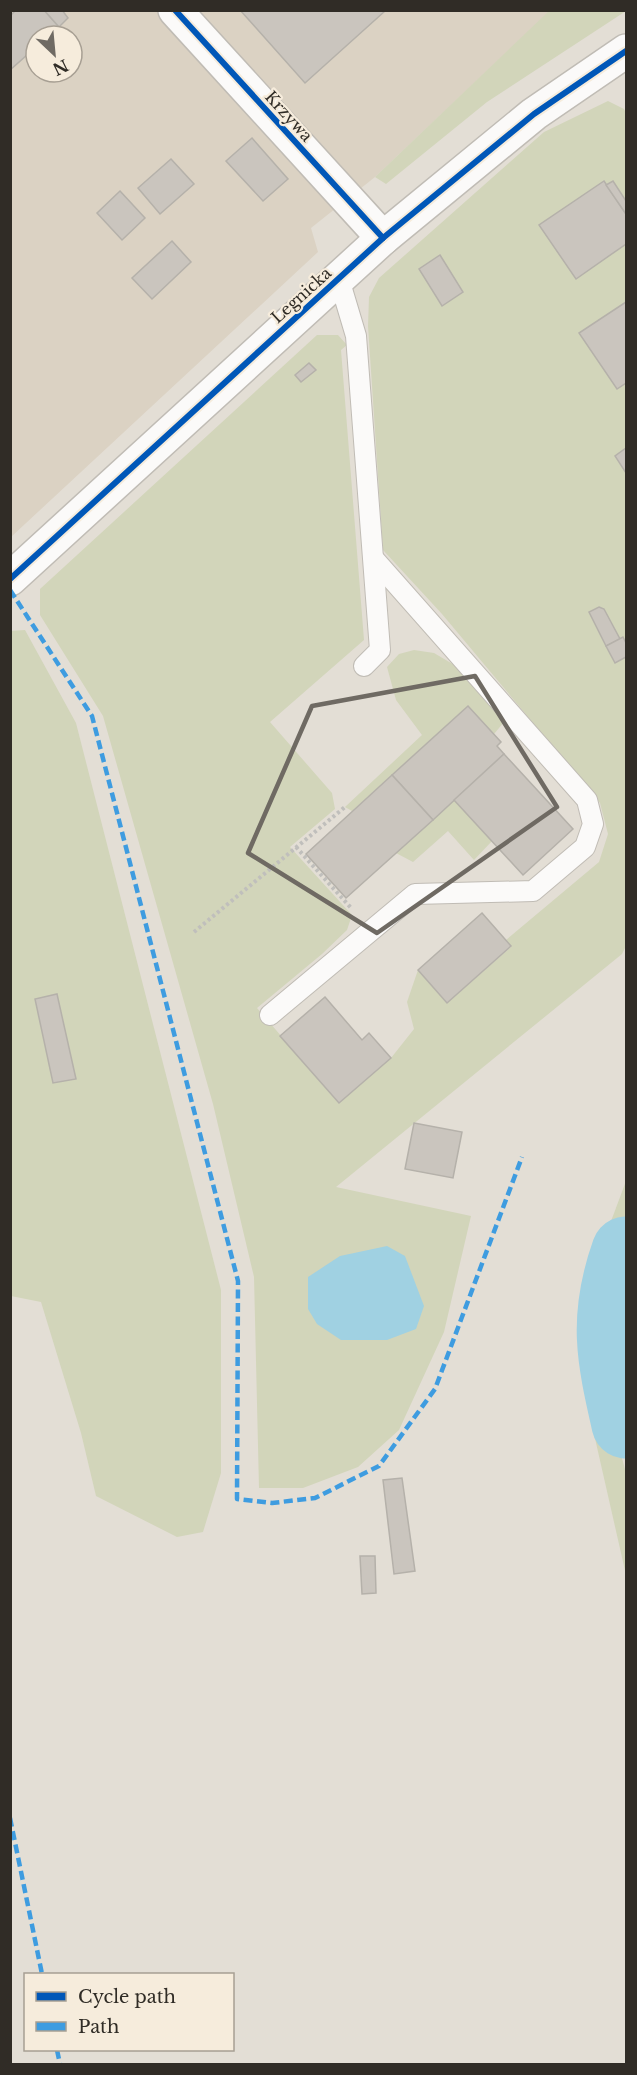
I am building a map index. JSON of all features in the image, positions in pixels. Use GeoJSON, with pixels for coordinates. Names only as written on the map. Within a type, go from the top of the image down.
{"type":"FeatureCollection","features":[{"type":"Feature","properties":{"kind":"street","name":"Krzywa"},"geometry":{"type":"LineString","coordinates":[[175,10],[383,238]]}},
{"type":"Feature","properties":{"kind":"street","name":"Legnicka"},"geometry":{"type":"LineString","coordinates":[[10,579],[383,238],[534,114],[626,51]]}},
{"type":"Feature","properties":{"kind":"lane"},"geometry":{"type":"LineString","coordinates":[[339,279],[356,336],[380,650],[364,666]]}},
{"type":"Feature","properties":{"kind":"lane"},"geometry":{"type":"LineString","coordinates":[[270,1015],[415,894],[533,891],[585,847],[593,824],[587,800],[374,559]]}},
{"type":"Feature","properties":{"kind":"path"},"geometry":{"type":"LineString","coordinates":[[194,932],[345,807]]}},
{"type":"Feature","properties":{"kind":"path"},"geometry":{"type":"LineString","coordinates":[[296,848],[372,930]]}},
{"type":"Feature","properties":{"kind":"highlighted area"},"geometry":{"type":"Polygon","coordinates":[[[475,676],[557,807],[377,933],[248,853],[312,706],[475,676]]]}},
{"type":"Feature","properties":{"kind":"shaded area"},"geometry":{"type":"Polygon","coordinates":[[[11,11],[550,11],[375,177],[311,228],[318,252],[11,537],[11,11]]]}},
{"type":"Feature","properties":{"kind":"green space"},"geometry":{"type":"Polygon","coordinates":[[[550,10],[626,11],[487,102],[386,184],[375,177],[550,10]]]}},
{"type":"Feature","properties":{"kind":"green space"},"geometry":{"type":"Polygon","coordinates":[[[608,101],[624,109],[626,113],[626,946],[622,954],[336,1187],[471,1216],[444,1332],[399,1430],[358,1467],[303,1488],[259,1488],[254,1277],[213,1104],[103,716],[40,615],[40,589],[317,335],[338,335],[347,345],[341,350],[364,640],[270,722],[332,793],[335,809],[290,847],[352,915],[347,930],[257,1008],[339,1103],[391,1058],[414,1029],[407,1002],[418,970],[447,1003],[511,947],[506,940],[599,862],[608,834],[600,803],[442,614],[383,550],[368,326],[369,297],[379,278],[544,132],[608,101]]]}},
{"type":"Feature","properties":{"kind":"green space"},"geometry":{"type":"Polygon","coordinates":[[[25,630],[76,723],[221,1290],[221,1473],[203,1532],[177,1537],[96,1496],[81,1433],[41,1302],[11,1296],[10,631],[25,630]]]}},
{"type":"Feature","properties":{"kind":"green space"},"geometry":{"type":"Polygon","coordinates":[[[414,650],[434,653],[456,666],[504,722],[494,734],[468,706],[352,811],[345,807],[422,735],[396,700],[387,667],[399,654],[414,650]]]}},
{"type":"Feature","properties":{"kind":"green space"},"geometry":{"type":"Polygon","coordinates":[[[454,800],[492,841],[474,860],[448,831],[413,862],[396,853],[454,800]]]}},
{"type":"Feature","properties":{"kind":"green space"},"geometry":{"type":"Polygon","coordinates":[[[626,1181],[626,1217],[618,1231],[599,1310],[607,1402],[626,1473],[626,1575],[594,1434],[585,1359],[585,1291],[626,1181]]]}},
{"type":"Feature","properties":{"kind":"water"},"geometry":{"type":"Polygon","coordinates":[[[387,1246],[405,1256],[424,1306],[416,1329],[387,1340],[341,1340],[317,1324],[308,1309],[308,1277],[340,1256],[387,1246]]]}},
{"type":"Feature","properties":{"kind":"building"},"geometry":{"type":"Polygon","coordinates":[[[16,10],[44,10],[56,24],[24,24],[24,58],[10,70],[10,16],[16,10]]]}},
{"type":"Feature","properties":{"kind":"building"},"geometry":{"type":"Polygon","coordinates":[[[44,10],[62,10],[68,18],[62,24],[56,24],[44,10]]]}},
{"type":"Feature","properties":{"kind":"building"},"geometry":{"type":"Polygon","coordinates":[[[240,10],[384,10],[385,11],[305,83],[240,10]]]}},
{"type":"Feature","properties":{"kind":"building"},"geometry":{"type":"Polygon","coordinates":[[[252,138],[288,179],[263,201],[226,161],[252,138]]]}},
{"type":"Feature","properties":{"kind":"building"},"geometry":{"type":"Polygon","coordinates":[[[171,159],[194,184],[160,214],[138,188],[171,159]]]}},
{"type":"Feature","properties":{"kind":"building"},"geometry":{"type":"Polygon","coordinates":[[[604,181],[626,214],[626,244],[576,279],[539,225],[604,181]]]}},
{"type":"Feature","properties":{"kind":"building"},"geometry":{"type":"Polygon","coordinates":[[[613,181],[626,201],[626,214],[606,185],[613,181]]]}},
{"type":"Feature","properties":{"kind":"building"},"geometry":{"type":"Polygon","coordinates":[[[120,191],[145,218],[122,240],[97,213],[120,191]]]}},
{"type":"Feature","properties":{"kind":"building"},"geometry":{"type":"Polygon","coordinates":[[[172,241],[191,262],[152,299],[132,278],[172,241]]]}},
{"type":"Feature","properties":{"kind":"building"},"geometry":{"type":"Polygon","coordinates":[[[440,255],[463,292],[442,306],[419,269],[440,255]]]}},
{"type":"Feature","properties":{"kind":"building"},"geometry":{"type":"Polygon","coordinates":[[[626,302],[626,383],[617,389],[579,333],[626,302]]]}},
{"type":"Feature","properties":{"kind":"building"},"geometry":{"type":"Polygon","coordinates":[[[309,363],[316,370],[301,382],[295,375],[309,363]]]}},
{"type":"Feature","properties":{"kind":"building"},"geometry":{"type":"Polygon","coordinates":[[[626,448],[626,473],[615,456],[626,448]]]}},
{"type":"Feature","properties":{"kind":"building"},"geometry":{"type":"Polygon","coordinates":[[[599,607],[604,609],[620,639],[606,646],[589,612],[599,607]]]}},
{"type":"Feature","properties":{"kind":"building"},"geometry":{"type":"Polygon","coordinates":[[[623,637],[626,643],[626,657],[615,663],[606,646],[623,637]]]}},
{"type":"Feature","properties":{"kind":"building"},"geometry":{"type":"Polygon","coordinates":[[[468,706],[501,742],[497,746],[504,754],[433,820],[392,775],[468,706]]]}},
{"type":"Feature","properties":{"kind":"building"},"geometry":{"type":"Polygon","coordinates":[[[504,754],[573,829],[523,875],[454,800],[504,754]]]}},
{"type":"Feature","properties":{"kind":"building"},"geometry":{"type":"Polygon","coordinates":[[[392,775],[433,820],[346,898],[306,854],[392,775]]]}},
{"type":"Feature","properties":{"kind":"building"},"geometry":{"type":"Polygon","coordinates":[[[482,913],[511,946],[447,1003],[418,970],[482,913]]]}},
{"type":"Feature","properties":{"kind":"building"},"geometry":{"type":"Polygon","coordinates":[[[57,994],[76,1079],[53,1083],[35,999],[57,994]]]}},
{"type":"Feature","properties":{"kind":"building"},"geometry":{"type":"Polygon","coordinates":[[[325,997],[362,1040],[369,1033],[391,1058],[339,1103],[280,1036],[325,997]]]}},
{"type":"Feature","properties":{"kind":"building"},"geometry":{"type":"Polygon","coordinates":[[[414,1123],[462,1132],[453,1178],[405,1169],[414,1123]]]}},
{"type":"Feature","properties":{"kind":"building"},"geometry":{"type":"Polygon","coordinates":[[[402,1478],[415,1571],[394,1574],[383,1480],[402,1478]]]}},
{"type":"Feature","properties":{"kind":"building"},"geometry":{"type":"Polygon","coordinates":[[[360,1556],[375,1556],[376,1593],[362,1594],[360,1556]]]}},
{"type":"Feature","properties":{"kind":"waterway"},"geometry":{"type":"LineString","coordinates":[[626,1251],[618,1275],[611,1318],[613,1358],[626,1424]]}},
{"type":"Feature","properties":{"kind":"marked path"},"geometry":{"type":"LineString","coordinates":[[10,590],[92,716],[238,1281],[237,1499],[272,1503],[315,1498],[379,1466],[435,1389],[522,1157]]}},
{"type":"Feature","properties":{"kind":"marked path"},"geometry":{"type":"LineString","coordinates":[[10,1818],[42,1973]]}},
{"type":"Feature","properties":{"kind":"marked path"},"geometry":{"type":"LineString","coordinates":[[57,2051],[60,2064]]}},
{"type":"Feature","properties":{"kind":"cycle path"},"geometry":{"type":"LineString","coordinates":[[175,10],[383,238]]}},
{"type":"Feature","properties":{"kind":"cycle path"},"geometry":{"type":"LineString","coordinates":[[10,579],[383,238],[534,114],[626,51]]}}]}
